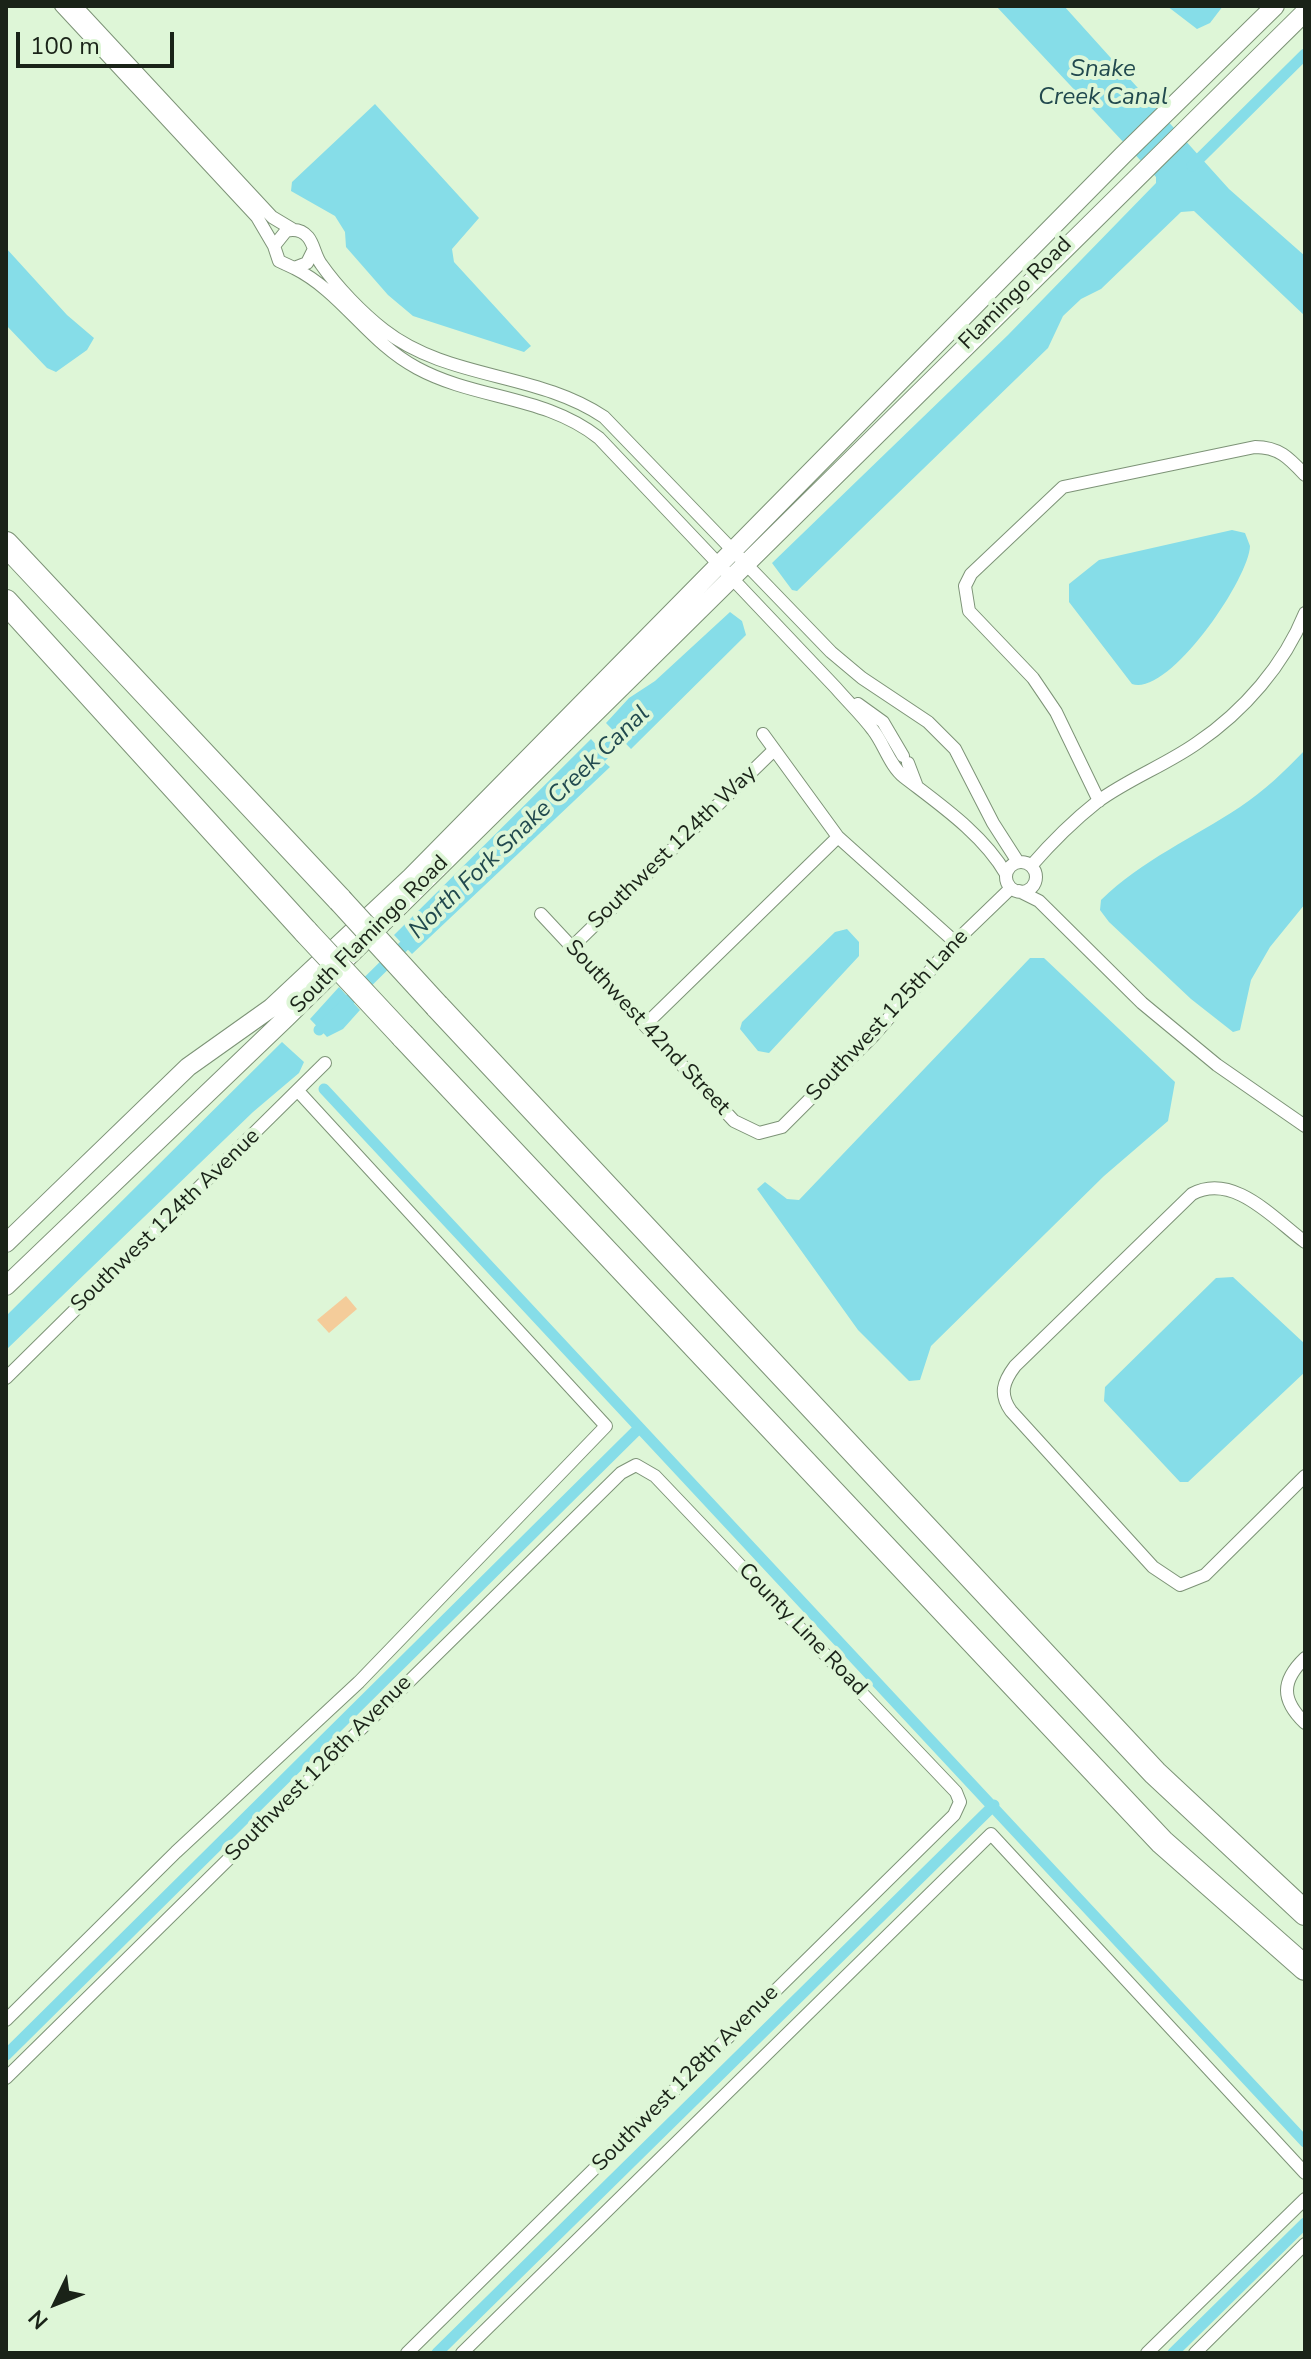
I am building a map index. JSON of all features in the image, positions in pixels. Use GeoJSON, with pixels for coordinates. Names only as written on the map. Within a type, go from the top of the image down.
{"type":"FeatureCollection","features":[{"type":"Feature","properties":{"kind":"highway"},"geometry":{"type":"LineString","coordinates":[[6,544],[1155,1773],[1305,1913]]}},
{"type":"Feature","properties":{"kind":"highway"},"geometry":{"type":"LineString","coordinates":[[6,602],[306,932],[1162,1842],[1305,1968]]}},
{"type":"Feature","properties":{"kind":"main road","name":"Flamingo Road"},"geometry":{"type":"LineString","coordinates":[[716,565],[1275,6]]}},
{"type":"Feature","properties":{"kind":"main road","name":"Flamingo Road"},"geometry":{"type":"LineString","coordinates":[[729,580],[1140,171],[1305,12]]}},
{"type":"Feature","properties":{"kind":"main road","name":"South Flamingo Road"},"geometry":{"type":"LineString","coordinates":[[6,1243],[188,1067],[271,1008],[411,877],[716,565]]}},
{"type":"Feature","properties":{"kind":"main road","name":"South Flamingo Road"},"geometry":{"type":"LineString","coordinates":[[6,1286],[286,1018],[729,580]]}},
{"type":"Feature","properties":{"kind":"street"},"geometry":{"type":"LineString","coordinates":[[61,6],[257,217],[279,261],[318,281],[388,350],[433,376],[545,407],[584,426],[836,688],[874,731],[901,775],[916,784],[994,853],[1015,889],[1030,894],[1142,1003],[1217,1065],[1305,1126]]}},
{"type":"Feature","properties":{"kind":"street"},"geometry":{"type":"LineString","coordinates":[[76,6],[272,217],[307,235],[326,271],[385,331],[438,358],[535,384],[588,406],[620,432],[831,652],[862,678],[928,722],[955,749],[993,823],[1028,867],[1058,919]]}},
{"type":"Feature","properties":{"kind":"street"},"geometry":{"type":"LineString","coordinates":[[274,246],[281,235],[292,229]]}},
{"type":"Feature","properties":{"kind":"street"},"geometry":{"type":"LineString","coordinates":[[294,268],[307,263],[313,251]]}},
{"type":"Feature","properties":{"kind":"street"},"geometry":{"type":"LineString","coordinates":[[433,376],[438,358]]}},
{"type":"Feature","properties":{"kind":"street"},"geometry":{"type":"LineString","coordinates":[[1099,801],[1056,712],[1005,646],[977,622],[965,598],[965,586],[971,574],[1063,487],[1255,447],[1272,447],[1305,475]]}},
{"type":"Feature","properties":{"kind":"street"},"geometry":{"type":"LineString","coordinates":[[1006,874],[1028,867],[1099,801],[1197,743],[1241,708],[1279,660],[1305,613]]}},
{"type":"Feature","properties":{"kind":"street"},"geometry":{"type":"LineString","coordinates":[[836,688],[883,722],[916,784]]}},
{"type":"Feature","properties":{"kind":"street"},"geometry":{"type":"LineString","coordinates":[[763,734],[838,837],[955,942]]}},
{"type":"Feature","properties":{"kind":"street","name":"Southwest 124th Way"},"geometry":{"type":"LineString","coordinates":[[572,947],[774,750]]}},
{"type":"Feature","properties":{"kind":"street"},"geometry":{"type":"LineString","coordinates":[[645,1025],[838,837]]}},
{"type":"Feature","properties":{"kind":"street","name":"Southwest 125th Lane"},"geometry":{"type":"LineString","coordinates":[[759,1133],[782,1127],[874,1035],[955,942],[1015,889],[1031,887],[1028,867]]}},
{"type":"Feature","properties":{"kind":"street","name":"Southwest 42nd Street"},"geometry":{"type":"LineString","coordinates":[[541,914],[734,1121],[759,1133]]}},
{"type":"Feature","properties":{"kind":"street","name":"Southwest 124th Avenue"},"geometry":{"type":"LineString","coordinates":[[6,1378],[325,1063]]}},
{"type":"Feature","properties":{"kind":"street","name":"Southwest 126th Avenue"},"geometry":{"type":"LineString","coordinates":[[6,2020],[176,1852],[359,1682],[606,1426],[298,1091]]}},
{"type":"Feature","properties":{"kind":"street"},"geometry":{"type":"LineString","coordinates":[[1305,1242],[1231,1188],[1203,1187],[1192,1194],[1015,1366],[1005,1379],[1003,1391],[1011,1411],[1142,1556],[1168,1580],[1180,1585],[1205,1575],[1305,1476]]}},
{"type":"Feature","properties":{"kind":"street","name":"Southwest 126th Avenue"},"geometry":{"type":"LineString","coordinates":[[6,2078],[621,1473],[636,1465]]}},
{"type":"Feature","properties":{"kind":"street","name":"County Line Road"},"geometry":{"type":"LineString","coordinates":[[636,1465],[655,1476],[945,1781],[960,1802]]}},
{"type":"Feature","properties":{"kind":"street"},"geometry":{"type":"LineString","coordinates":[[1305,1658],[1287,1680],[1285,1692],[1293,1712],[1305,1723]]}},
{"type":"Feature","properties":{"kind":"street","name":"Southwest 128th Avenue"},"geometry":{"type":"LineString","coordinates":[[407,2353],[954,1815],[960,1802]]}},
{"type":"Feature","properties":{"kind":"street","name":"Southwest 128th Avenue"},"geometry":{"type":"LineString","coordinates":[[462,2353],[991,1834],[1305,2173]]}},
{"type":"Feature","properties":{"kind":"street"},"geometry":{"type":"LineString","coordinates":[[1147,2353],[1305,2199]]}},
{"type":"Feature","properties":{"kind":"street"},"geometry":{"type":"LineString","coordinates":[[1195,2353],[1305,2244]]}},
{"type":"Feature","properties":{"kind":"shaded area"},"geometry":{"type":"Polygon","coordinates":[[[346,1296],[357,1309],[329,1333],[317,1320],[346,1296]]]}},
{"type":"Feature","properties":{"kind":"water","name":"Snake Creek Canal"},"geometry":{"type":"Polygon","coordinates":[[[996,6],[1064,6],[1229,189],[1305,256],[1305,316],[1194,211],[1181,212],[1101,289],[1081,299],[1063,316],[1048,348],[797,591],[792,590],[772,563],[1008,335],[1156,183],[1156,177],[996,6]]]}},
{"type":"Feature","properties":{"kind":"water"},"geometry":{"type":"Polygon","coordinates":[[[1167,6],[1223,6],[1210,23],[1197,29],[1167,6]]]}},
{"type":"Feature","properties":{"kind":"water"},"geometry":{"type":"Polygon","coordinates":[[[375,104],[479,218],[452,249],[454,262],[531,346],[524,352],[413,316],[388,295],[346,247],[345,232],[335,216],[291,191],[292,182],[375,104]]]}},
{"type":"Feature","properties":{"kind":"water"},"geometry":{"type":"Polygon","coordinates":[[[6,248],[67,315],[94,338],[87,350],[56,372],[47,368],[6,325],[6,248]]]}},
{"type":"Feature","properties":{"kind":"water"},"geometry":{"type":"Polygon","coordinates":[[[1232,530],[1245,533],[1250,546],[1246,562],[1222,608],[1185,655],[1166,673],[1148,683],[1132,684],[1069,602],[1069,584],[1099,560],[1232,530]]]}},
{"type":"Feature","properties":{"kind":"water"},"geometry":{"type":"Polygon","coordinates":[[[730,612],[742,621],[746,635],[631,749],[606,723],[629,698],[655,681],[730,612]]]}},
{"type":"Feature","properties":{"kind":"water"},"geometry":{"type":"Polygon","coordinates":[[[591,739],[608,758],[604,762],[610,767],[412,954],[394,935],[591,739]]]}},
{"type":"Feature","properties":{"kind":"water"},"geometry":{"type":"Polygon","coordinates":[[[1305,750],[1305,904],[1270,947],[1251,980],[1240,1030],[1233,1032],[1191,999],[1109,922],[1100,910],[1101,900],[1133,873],[1249,801],[1305,750]]]}},
{"type":"Feature","properties":{"kind":"water"},"geometry":{"type":"Polygon","coordinates":[[[847,929],[859,942],[859,956],[769,1053],[758,1051],[740,1029],[742,1022],[835,932],[847,929]]]}},
{"type":"Feature","properties":{"kind":"water"},"geometry":{"type":"Polygon","coordinates":[[[1030,958],[1044,958],[1175,1082],[1168,1121],[1104,1176],[931,1346],[920,1380],[909,1381],[858,1330],[757,1189],[765,1182],[787,1199],[799,1200],[1030,958]]]}},
{"type":"Feature","properties":{"kind":"water"},"geometry":{"type":"Polygon","coordinates":[[[339,987],[360,1010],[343,1029],[327,1037],[310,1019],[339,987]]]}},
{"type":"Feature","properties":{"kind":"water"},"geometry":{"type":"Polygon","coordinates":[[[282,1042],[304,1062],[299,1073],[253,1112],[6,1350],[6,1316],[282,1042]]]}},
{"type":"Feature","properties":{"kind":"water"},"geometry":{"type":"Polygon","coordinates":[[[1233,1277],[1305,1344],[1305,1372],[1188,1482],[1180,1482],[1104,1401],[1105,1387],[1216,1278],[1233,1277]]]}},
{"type":"Feature","properties":{"kind":"waterway"},"geometry":{"type":"LineString","coordinates":[[1192,166],[1305,54]]}},
{"type":"Feature","properties":{"kind":"waterway","name":"North Fork Snake Creek Canal"},"geometry":{"type":"LineString","coordinates":[[594,761],[628,729]]}},
{"type":"Feature","properties":{"kind":"waterway","name":"North Fork Snake Creek Canal"},"geometry":{"type":"LineString","coordinates":[[319,1030],[415,935]]}},
{"type":"Feature","properties":{"kind":"waterway"},"geometry":{"type":"LineString","coordinates":[[324,1089],[1305,2142]]}},
{"type":"Feature","properties":{"kind":"waterway"},"geometry":{"type":"LineString","coordinates":[[6,2055],[639,1428]]}},
{"type":"Feature","properties":{"kind":"waterway"},"geometry":{"type":"LineString","coordinates":[[437,2353],[994,1805]]}},
{"type":"Feature","properties":{"kind":"waterway"},"geometry":{"type":"LineString","coordinates":[[1173,2353],[1305,2223]]}}]}
